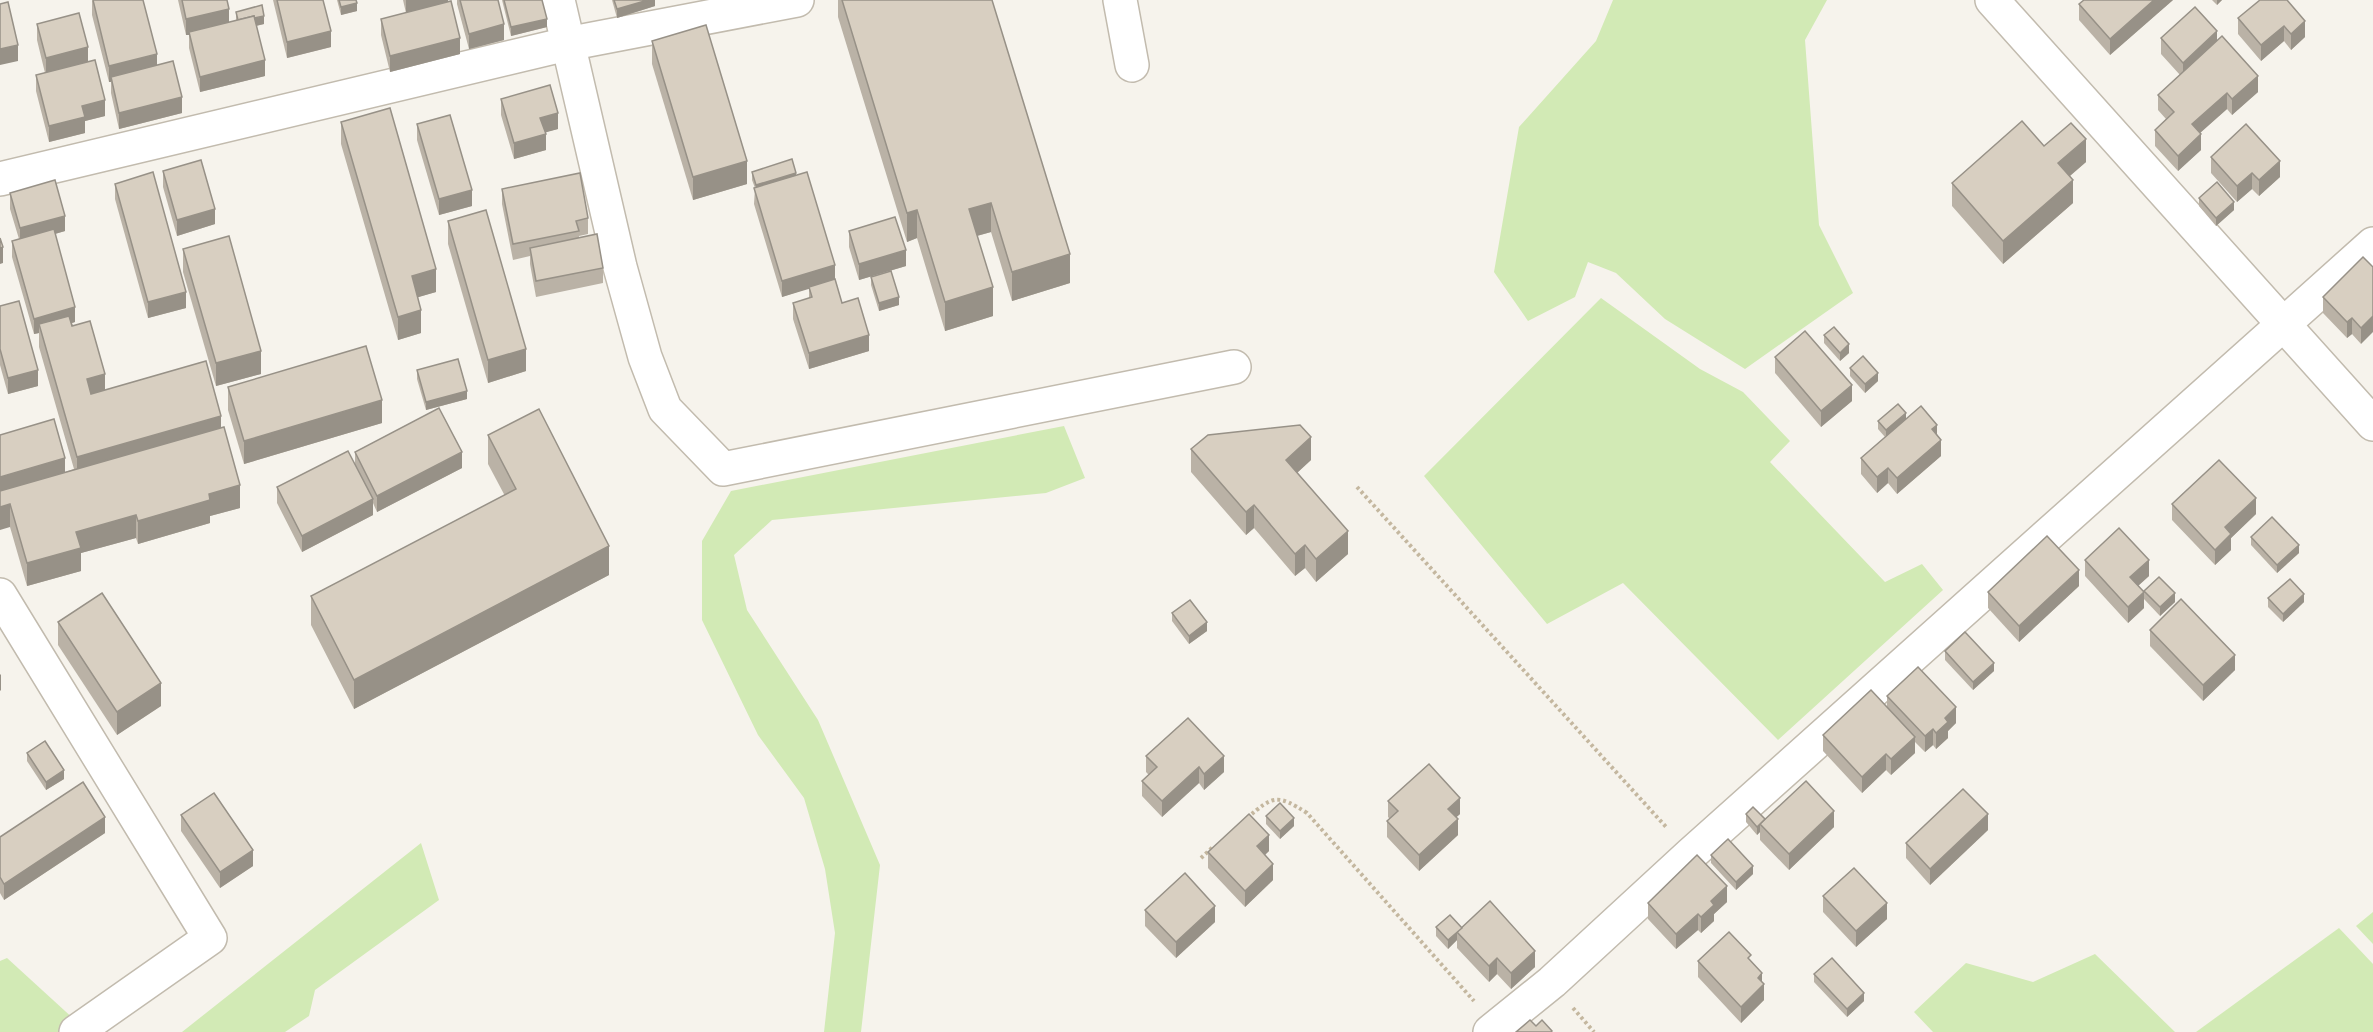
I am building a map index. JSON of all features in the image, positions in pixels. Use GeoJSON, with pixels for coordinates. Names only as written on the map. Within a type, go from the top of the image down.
{"type":"FeatureCollection","features":[{"type":"Feature","properties":{"kind":"street"},"geometry":{"type":"LineString","coordinates":[[558,0],[620,267],[645,357],[665,409],[723,469],[1234,367]]}},
{"type":"Feature","properties":{"kind":"street"},"geometry":{"type":"LineString","coordinates":[[0,179],[567,44],[797,0]]}},
{"type":"Feature","properties":{"kind":"street"},"geometry":{"type":"LineString","coordinates":[[1120,0],[1124,10],[1132,65]]}},
{"type":"Feature","properties":{"kind":"street"},"geometry":{"type":"LineString","coordinates":[[1992,0],[2373,424]]}},
{"type":"Feature","properties":{"kind":"street"},"geometry":{"type":"LineString","coordinates":[[1493,1029],[1551,982],[2373,244]]}},
{"type":"Feature","properties":{"kind":"street"},"geometry":{"type":"LineString","coordinates":[[0,595],[210,938],[76,1032]]}},
{"type":"Feature","properties":{"kind":"path"},"geometry":{"type":"LineString","coordinates":[[1357,487],[1691,854]]}},
{"type":"Feature","properties":{"kind":"path"},"geometry":{"type":"LineString","coordinates":[[1243,821],[1268,799],[1284,798],[1307,813],[1493,1029]]}},
{"type":"Feature","properties":{"kind":"path"},"geometry":{"type":"LineString","coordinates":[[1202,858],[1218,843]]}},
{"type":"Feature","properties":{"kind":"green space"},"geometry":{"type":"Polygon","coordinates":[[[1613,0],[1827,0],[1805,40],[1819,225],[1853,293],[1745,369],[1665,319],[1616,273],[1588,262],[1575,297],[1528,321],[1494,272],[1519,127],[1596,41],[1613,0]]]}},
{"type":"Feature","properties":{"kind":"green space"},"geometry":{"type":"Polygon","coordinates":[[[1601,298],[1700,369],[1743,392],[1790,441],[1770,462],[1885,582],[1922,564],[1943,590],[1778,740],[1623,583],[1547,624],[1424,476],[1601,298]]]}},
{"type":"Feature","properties":{"kind":"green space"},"geometry":{"type":"Polygon","coordinates":[[[1064,426],[1085,478],[1046,493],[772,520],[734,555],[747,610],[818,720],[880,865],[861,1032],[824,1032],[835,933],[825,869],[804,798],[758,735],[702,620],[702,541],[731,491],[1064,426]]]}},
{"type":"Feature","properties":{"kind":"green space"},"geometry":{"type":"Polygon","coordinates":[[[421,843],[439,900],[315,990],[309,1016],[285,1032],[182,1032],[421,843]]]}},
{"type":"Feature","properties":{"kind":"green space"},"geometry":{"type":"Polygon","coordinates":[[[2373,912],[2373,944],[2356,926],[2373,912]]]}},
{"type":"Feature","properties":{"kind":"green space"},"geometry":{"type":"Polygon","coordinates":[[[2339,928],[2373,964],[2373,1032],[2196,1032],[2339,928]]]}},
{"type":"Feature","properties":{"kind":"green space"},"geometry":{"type":"Polygon","coordinates":[[[2095,954],[2175,1032],[1933,1032],[1914,1012],[1966,963],[2033,982],[2095,954]]]}},
{"type":"Feature","properties":{"kind":"green space"},"geometry":{"type":"Polygon","coordinates":[[[7,958],[88,1032],[0,1032],[0,961],[7,958]]]}},
{"type":"Feature","properties":{"kind":"building"},"geometry":{"type":"Polygon","coordinates":[[[93,0],[143,0],[157,54],[109,66],[93,0]]]}},
{"type":"Feature","properties":{"kind":"building"},"geometry":{"type":"Polygon","coordinates":[[[182,0],[227,0],[229,9],[186,19],[182,0]]]}},
{"type":"Feature","properties":{"kind":"building"},"geometry":{"type":"Polygon","coordinates":[[[277,0],[323,0],[331,31],[287,42],[277,0]]]}},
{"type":"Feature","properties":{"kind":"building"},"geometry":{"type":"Polygon","coordinates":[[[339,0],[356,0],[357,3],[341,7],[339,0]]]}},
{"type":"Feature","properties":{"kind":"building"},"geometry":{"type":"Polygon","coordinates":[[[460,0],[498,0],[504,24],[469,34],[460,0]]]}},
{"type":"Feature","properties":{"kind":"building"},"geometry":{"type":"Polygon","coordinates":[[[504,0],[542,0],[547,19],[511,27],[504,0]]]}},
{"type":"Feature","properties":{"kind":"building"},"geometry":{"type":"Polygon","coordinates":[[[614,0],[648,0],[617,9],[614,0]]]}},
{"type":"Feature","properties":{"kind":"building"},"geometry":{"type":"Polygon","coordinates":[[[842,0],[992,0],[1070,254],[1012,272],[991,203],[969,209],[993,287],[945,302],[917,210],[907,213],[842,0]]]}},
{"type":"Feature","properties":{"kind":"building"},"geometry":{"type":"Polygon","coordinates":[[[2084,0],[2154,0],[2110,39],[2079,4],[2084,0]]]}},
{"type":"Feature","properties":{"kind":"building"},"geometry":{"type":"Polygon","coordinates":[[[2260,0],[2287,0],[2305,21],[2291,34],[2284,26],[2261,45],[2238,18],[2260,0]]]}},
{"type":"Feature","properties":{"kind":"building"},"geometry":{"type":"Polygon","coordinates":[[[451,1],[460,38],[390,56],[381,19],[451,1]]]}},
{"type":"Feature","properties":{"kind":"building"},"geometry":{"type":"Polygon","coordinates":[[[8,2],[18,45],[0,49],[0,4],[8,2]]]}},
{"type":"Feature","properties":{"kind":"building"},"geometry":{"type":"Polygon","coordinates":[[[262,5],[264,16],[238,20],[236,12],[262,5]]]}},
{"type":"Feature","properties":{"kind":"building"},"geometry":{"type":"Polygon","coordinates":[[[2195,7],[2217,31],[2183,63],[2161,38],[2195,7]]]}},
{"type":"Feature","properties":{"kind":"building"},"geometry":{"type":"Polygon","coordinates":[[[79,13],[88,47],[46,58],[37,24],[79,13]]]}},
{"type":"Feature","properties":{"kind":"building"},"geometry":{"type":"Polygon","coordinates":[[[254,16],[265,60],[200,77],[189,32],[254,16]]]}},
{"type":"Feature","properties":{"kind":"building"},"geometry":{"type":"Polygon","coordinates":[[[706,25],[747,161],[693,177],[652,41],[706,25]]]}},
{"type":"Feature","properties":{"kind":"building"},"geometry":{"type":"Polygon","coordinates":[[[2222,36],[2258,76],[2232,99],[2227,93],[2192,124],[2201,134],[2178,156],[2155,130],[2174,112],[2158,95],[2222,36]]]}},
{"type":"Feature","properties":{"kind":"building"},"geometry":{"type":"Polygon","coordinates":[[[95,60],[105,100],[82,106],[85,117],[49,126],[36,75],[95,60]]]}},
{"type":"Feature","properties":{"kind":"building"},"geometry":{"type":"Polygon","coordinates":[[[173,61],[182,97],[119,113],[111,77],[173,61]]]}},
{"type":"Feature","properties":{"kind":"building"},"geometry":{"type":"Polygon","coordinates":[[[550,85],[558,113],[540,118],[546,134],[514,143],[501,99],[550,85]]]}},
{"type":"Feature","properties":{"kind":"building"},"geometry":{"type":"Polygon","coordinates":[[[390,108],[436,269],[412,276],[421,310],[398,317],[341,122],[390,108]]]}},
{"type":"Feature","properties":{"kind":"building"},"geometry":{"type":"Polygon","coordinates":[[[450,115],[472,190],[439,199],[417,124],[450,115]]]}},
{"type":"Feature","properties":{"kind":"building"},"geometry":{"type":"Polygon","coordinates":[[[2022,121],[2044,146],[2071,123],[2086,139],[2058,163],[2073,180],[2003,241],[1952,183],[2022,121]]]}},
{"type":"Feature","properties":{"kind":"building"},"geometry":{"type":"Polygon","coordinates":[[[2246,124],[2280,161],[2259,180],[2252,173],[2237,186],[2211,157],[2246,124]]]}},
{"type":"Feature","properties":{"kind":"building"},"geometry":{"type":"Polygon","coordinates":[[[792,159],[796,173],[756,185],[752,172],[792,159]]]}},
{"type":"Feature","properties":{"kind":"building"},"geometry":{"type":"Polygon","coordinates":[[[201,160],[215,209],[177,220],[163,171],[201,160]]]}},
{"type":"Feature","properties":{"kind":"building"},"geometry":{"type":"Polygon","coordinates":[[[153,172],[186,292],[148,302],[115,184],[153,172]]]}},
{"type":"Feature","properties":{"kind":"building"},"geometry":{"type":"Polygon","coordinates":[[[807,172],[835,265],[782,281],[754,188],[807,172]]]}},
{"type":"Feature","properties":{"kind":"building"},"geometry":{"type":"Polygon","coordinates":[[[580,173],[588,218],[576,221],[579,231],[513,244],[502,189],[580,173]]]}},
{"type":"Feature","properties":{"kind":"building"},"geometry":{"type":"Polygon","coordinates":[[[55,180],[65,216],[20,228],[10,193],[55,180]]]}},
{"type":"Feature","properties":{"kind":"building"},"geometry":{"type":"Polygon","coordinates":[[[2217,182],[2234,202],[2216,218],[2199,198],[2217,182]]]}},
{"type":"Feature","properties":{"kind":"building"},"geometry":{"type":"Polygon","coordinates":[[[486,210],[526,349],[488,360],[448,221],[486,210]]]}},
{"type":"Feature","properties":{"kind":"building"},"geometry":{"type":"Polygon","coordinates":[[[895,217],[906,250],[859,264],[849,231],[895,217]]]}},
{"type":"Feature","properties":{"kind":"building"},"geometry":{"type":"Polygon","coordinates":[[[54,229],[75,307],[34,319],[12,241],[54,229]]]}},
{"type":"Feature","properties":{"kind":"building"},"geometry":{"type":"Polygon","coordinates":[[[597,234],[603,268],[536,281],[530,248],[597,234]]]}},
{"type":"Feature","properties":{"kind":"building"},"geometry":{"type":"Polygon","coordinates":[[[229,236],[261,351],[216,363],[183,249],[229,236]]]}},
{"type":"Feature","properties":{"kind":"building"},"geometry":{"type":"Polygon","coordinates":[[[2363,257],[2373,267],[2373,316],[2361,328],[2352,318],[2347,322],[2323,297],[2363,257]]]}},
{"type":"Feature","properties":{"kind":"building"},"geometry":{"type":"Polygon","coordinates":[[[891,271],[899,297],[879,303],[871,277],[891,271]]]}},
{"type":"Feature","properties":{"kind":"building"},"geometry":{"type":"Polygon","coordinates":[[[835,279],[842,303],[858,298],[869,335],[809,353],[793,303],[812,297],[809,287],[835,279]]]}},
{"type":"Feature","properties":{"kind":"building"},"geometry":{"type":"Polygon","coordinates":[[[19,301],[38,370],[8,378],[0,349],[0,306],[19,301]]]}},
{"type":"Feature","properties":{"kind":"building"},"geometry":{"type":"Polygon","coordinates":[[[69,316],[72,326],[90,321],[105,374],[87,379],[91,394],[206,361],[221,416],[77,457],[39,324],[69,316]]]}},
{"type":"Feature","properties":{"kind":"building"},"geometry":{"type":"Polygon","coordinates":[[[1834,327],[1849,344],[1840,353],[1824,335],[1834,327]]]}},
{"type":"Feature","properties":{"kind":"building"},"geometry":{"type":"Polygon","coordinates":[[[1805,331],[1852,385],[1821,411],[1775,357],[1805,331]]]}},
{"type":"Feature","properties":{"kind":"building"},"geometry":{"type":"Polygon","coordinates":[[[366,346],[382,400],[244,441],[228,387],[366,346]]]}},
{"type":"Feature","properties":{"kind":"building"},"geometry":{"type":"Polygon","coordinates":[[[1863,356],[1878,373],[1865,384],[1850,368],[1863,356]]]}},
{"type":"Feature","properties":{"kind":"building"},"geometry":{"type":"Polygon","coordinates":[[[458,359],[467,391],[426,402],[417,370],[458,359]]]}},
{"type":"Feature","properties":{"kind":"building"},"geometry":{"type":"Polygon","coordinates":[[[1898,404],[1906,413],[1886,430],[1878,421],[1898,404]]]}},
{"type":"Feature","properties":{"kind":"building"},"geometry":{"type":"Polygon","coordinates":[[[1921,406],[1937,425],[1932,429],[1941,440],[1897,478],[1888,468],[1877,477],[1861,458],[1921,406]]]}},
{"type":"Feature","properties":{"kind":"building"},"geometry":{"type":"Polygon","coordinates":[[[439,408],[462,452],[377,496],[355,452],[439,408]]]}},
{"type":"Feature","properties":{"kind":"building"},"geometry":{"type":"Polygon","coordinates":[[[539,409],[609,546],[354,680],[311,596],[516,489],[488,435],[539,409]]]}},
{"type":"Feature","properties":{"kind":"building"},"geometry":{"type":"Polygon","coordinates":[[[54,419],[65,458],[0,477],[0,435],[54,419]]]}},
{"type":"Feature","properties":{"kind":"building"},"geometry":{"type":"Polygon","coordinates":[[[1300,425],[1311,437],[1286,460],[1348,531],[1316,559],[1305,545],[1295,554],[1254,505],[1246,512],[1191,449],[1208,435],[1300,425]]]}},
{"type":"Feature","properties":{"kind":"building"},"geometry":{"type":"Polygon","coordinates":[[[224,427],[240,485],[209,494],[210,500],[138,521],[136,515],[76,532],[81,548],[27,563],[10,504],[0,507],[0,491],[224,427]]]}},
{"type":"Feature","properties":{"kind":"building"},"geometry":{"type":"Polygon","coordinates":[[[348,451],[373,499],[302,536],[277,487],[348,451]]]}},
{"type":"Feature","properties":{"kind":"building"},"geometry":{"type":"Polygon","coordinates":[[[2219,460],[2256,498],[2225,527],[2231,534],[2215,550],[2172,504],[2219,460]]]}},
{"type":"Feature","properties":{"kind":"building"},"geometry":{"type":"Polygon","coordinates":[[[2272,517],[2299,545],[2277,565],[2251,537],[2272,517]]]}},
{"type":"Feature","properties":{"kind":"building"},"geometry":{"type":"Polygon","coordinates":[[[2119,528],[2149,560],[2130,577],[2144,592],[2128,607],[2085,560],[2119,528]]]}},
{"type":"Feature","properties":{"kind":"building"},"geometry":{"type":"Polygon","coordinates":[[[2047,536],[2079,570],[2019,626],[1988,592],[2047,536]]]}},
{"type":"Feature","properties":{"kind":"building"},"geometry":{"type":"Polygon","coordinates":[[[2159,577],[2175,593],[2160,607],[2144,591],[2159,577]]]}},
{"type":"Feature","properties":{"kind":"building"},"geometry":{"type":"Polygon","coordinates":[[[2290,579],[2304,594],[2283,614],[2268,598],[2290,579]]]}},
{"type":"Feature","properties":{"kind":"building"},"geometry":{"type":"Polygon","coordinates":[[[102,593],[161,683],[117,712],[58,622],[102,593]]]}},
{"type":"Feature","properties":{"kind":"building"},"geometry":{"type":"Polygon","coordinates":[[[2181,599],[2235,655],[2203,685],[2150,630],[2181,599]]]}},
{"type":"Feature","properties":{"kind":"building"},"geometry":{"type":"Polygon","coordinates":[[[1190,600],[1207,622],[1189,636],[1172,613],[1190,600]]]}},
{"type":"Feature","properties":{"kind":"building"},"geometry":{"type":"Polygon","coordinates":[[[1965,632],[1994,663],[1973,682],[1945,651],[1965,632]]]}},
{"type":"Feature","properties":{"kind":"building"},"geometry":{"type":"Polygon","coordinates":[[[1918,667],[1956,707],[1945,718],[1948,722],[1936,733],[1933,729],[1925,736],[1887,696],[1918,667]]]}},
{"type":"Feature","properties":{"kind":"building"},"geometry":{"type":"Polygon","coordinates":[[[1871,690],[1915,737],[1891,759],[1886,754],[1862,777],[1823,735],[1871,690]]]}},
{"type":"Feature","properties":{"kind":"building"},"geometry":{"type":"Polygon","coordinates":[[[1188,718],[1224,756],[1204,774],[1199,767],[1162,801],[1142,781],[1157,767],[1146,756],[1188,718]]]}},
{"type":"Feature","properties":{"kind":"building"},"geometry":{"type":"Polygon","coordinates":[[[45,741],[64,770],[46,782],[27,753],[45,741]]]}},
{"type":"Feature","properties":{"kind":"building"},"geometry":{"type":"Polygon","coordinates":[[[1429,764],[1460,798],[1448,809],[1458,819],[1419,855],[1387,821],[1398,811],[1388,801],[1429,764]]]}},
{"type":"Feature","properties":{"kind":"building"},"geometry":{"type":"Polygon","coordinates":[[[1806,781],[1834,811],[1789,854],[1760,824],[1806,781]]]}},
{"type":"Feature","properties":{"kind":"building"},"geometry":{"type":"Polygon","coordinates":[[[83,782],[105,817],[4,884],[0,877],[0,837],[83,782]]]}},
{"type":"Feature","properties":{"kind":"building"},"geometry":{"type":"Polygon","coordinates":[[[1963,789],[1988,814],[1930,869],[1906,843],[1963,789]]]}},
{"type":"Feature","properties":{"kind":"building"},"geometry":{"type":"Polygon","coordinates":[[[214,793],[253,850],[220,872],[181,815],[214,793]]]}},
{"type":"Feature","properties":{"kind":"building"},"geometry":{"type":"Polygon","coordinates":[[[1280,803],[1294,818],[1280,831],[1266,816],[1280,803]]]}},
{"type":"Feature","properties":{"kind":"building"},"geometry":{"type":"Polygon","coordinates":[[[1753,807],[1765,819],[1757,827],[1746,814],[1753,807]]]}},
{"type":"Feature","properties":{"kind":"building"},"geometry":{"type":"Polygon","coordinates":[[[1249,814],[1269,835],[1257,846],[1273,864],[1245,891],[1208,852],[1249,814]]]}},
{"type":"Feature","properties":{"kind":"building"},"geometry":{"type":"Polygon","coordinates":[[[1728,839],[1753,866],[1736,882],[1711,855],[1728,839]]]}},
{"type":"Feature","properties":{"kind":"building"},"geometry":{"type":"Polygon","coordinates":[[[1697,855],[1727,886],[1711,901],[1714,905],[1701,917],[1698,914],[1676,934],[1648,903],[1697,855]]]}},
{"type":"Feature","properties":{"kind":"building"},"geometry":{"type":"Polygon","coordinates":[[[1854,868],[1887,903],[1856,931],[1823,896],[1854,868]]]}},
{"type":"Feature","properties":{"kind":"building"},"geometry":{"type":"Polygon","coordinates":[[[1185,873],[1215,906],[1176,942],[1145,910],[1185,873]]]}},
{"type":"Feature","properties":{"kind":"building"},"geometry":{"type":"Polygon","coordinates":[[[1490,901],[1535,951],[1511,973],[1497,958],[1489,966],[1457,932],[1490,901]]]}},
{"type":"Feature","properties":{"kind":"building"},"geometry":{"type":"Polygon","coordinates":[[[1450,915],[1462,928],[1448,940],[1436,927],[1450,915]]]}},
{"type":"Feature","properties":{"kind":"building"},"geometry":{"type":"Polygon","coordinates":[[[1729,932],[1751,955],[1748,958],[1762,973],[1758,978],[1764,984],[1741,1007],[1698,961],[1729,932]]]}},
{"type":"Feature","properties":{"kind":"building"},"geometry":{"type":"Polygon","coordinates":[[[1832,958],[1864,993],[1847,1009],[1814,974],[1832,958]]]}},
{"type":"Feature","properties":{"kind":"building"},"geometry":{"type":"Polygon","coordinates":[[[1530,1020],[1536,1026],[1542,1020],[1552,1031],[1516,1032],[1530,1020]]]}}]}
